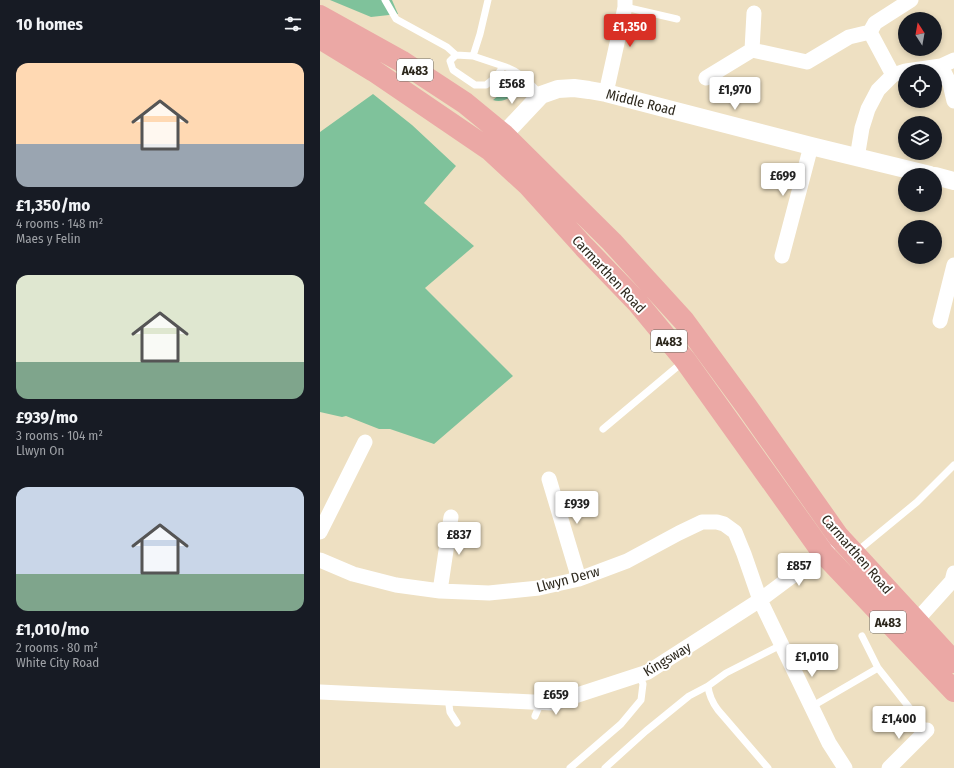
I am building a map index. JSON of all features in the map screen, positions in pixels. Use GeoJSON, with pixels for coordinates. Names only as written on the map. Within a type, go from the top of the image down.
{"type":"FeatureCollection","features":[{"type":"Feature","properties":{"kind":"main road","name":"Carmarthen Road"},"geometry":{"type":"LineString","coordinates":[[320,16],[402,61],[465,103],[497,142],[528,185],[584,247],[637,302],[685,360],[823,553],[954,691]]}},
{"type":"Feature","properties":{"kind":"main road","name":"Carmarthen Road"},"geometry":{"type":"LineString","coordinates":[[320,38],[497,142],[612,242],[684,321],[838,536],[954,662]]}},
{"type":"Feature","properties":{"kind":"street"},"geometry":{"type":"LineString","coordinates":[[706,78],[752,50],[807,62],[849,37],[870,32],[875,23],[911,0]]}},
{"type":"Feature","properties":{"kind":"street"},"geometry":{"type":"LineString","coordinates":[[606,93],[625,3]]}},
{"type":"Feature","properties":{"kind":"street"},"geometry":{"type":"LineString","coordinates":[[752,50],[754,13]]}},
{"type":"Feature","properties":{"kind":"street"},"geometry":{"type":"LineString","coordinates":[[870,32],[898,68]]}},
{"type":"Feature","properties":{"kind":"street"},"geometry":{"type":"LineString","coordinates":[[947,63],[954,101]]}},
{"type":"Feature","properties":{"kind":"street"},"geometry":{"type":"LineString","coordinates":[[857,158],[862,128],[868,109],[878,90],[898,74]]}},
{"type":"Feature","properties":{"kind":"street","name":"Middle Road"},"geometry":{"type":"LineString","coordinates":[[541,95],[558,90],[574,88],[606,93],[900,168]]}},
{"type":"Feature","properties":{"kind":"street"},"geometry":{"type":"LineString","coordinates":[[497,142],[541,95]]}},
{"type":"Feature","properties":{"kind":"street"},"geometry":{"type":"LineString","coordinates":[[782,256],[811,146]]}},
{"type":"Feature","properties":{"kind":"street"},"geometry":{"type":"LineString","coordinates":[[942,178],[954,181]]}},
{"type":"Feature","properties":{"kind":"street"},"geometry":{"type":"LineString","coordinates":[[940,321],[954,265]]}},
{"type":"Feature","properties":{"kind":"street"},"geometry":{"type":"LineString","coordinates":[[320,532],[366,442]]}},
{"type":"Feature","properties":{"kind":"street"},"geometry":{"type":"LineString","coordinates":[[549,479],[579,579]]}},
{"type":"Feature","properties":{"kind":"street"},"geometry":{"type":"LineString","coordinates":[[440,591],[451,517]]}},
{"type":"Feature","properties":{"kind":"street","name":"Llwyn Derw"},"geometry":{"type":"LineString","coordinates":[[320,560],[353,574],[396,585],[440,591],[489,593],[539,588],[579,579],[627,561],[702,522],[717,522],[724,524],[735,532],[760,600],[829,743],[845,768]]}},
{"type":"Feature","properties":{"kind":"street","name":"Kingsway"},"geometry":{"type":"LineString","coordinates":[[320,692],[553,703],[648,672],[760,600],[823,553],[838,536]]}},
{"type":"Feature","properties":{"kind":"street"},"geometry":{"type":"LineString","coordinates":[[916,621],[953,579]]}},
{"type":"Feature","properties":{"kind":"street"},"geometry":{"type":"LineString","coordinates":[[889,768],[927,730]]}},
{"type":"Feature","properties":{"kind":"lane"},"geometry":{"type":"LineString","coordinates":[[385,0],[396,19],[447,47],[456,55],[473,56],[513,69],[524,77],[541,95]]}},
{"type":"Feature","properties":{"kind":"lane"},"geometry":{"type":"LineString","coordinates":[[473,56],[488,0]]}},
{"type":"Feature","properties":{"kind":"lane"},"geometry":{"type":"LineString","coordinates":[[625,3],[677,19]]}},
{"type":"Feature","properties":{"kind":"lane"},"geometry":{"type":"LineString","coordinates":[[456,55],[450,61],[453,70],[475,85],[486,85],[497,76],[503,66]]}},
{"type":"Feature","properties":{"kind":"lane"},"geometry":{"type":"LineString","coordinates":[[603,429],[685,360]]}},
{"type":"Feature","properties":{"kind":"lane"},"geometry":{"type":"LineString","coordinates":[[854,553],[917,502],[954,465]]}},
{"type":"Feature","properties":{"kind":"lane"},"geometry":{"type":"LineString","coordinates":[[862,636],[878,668],[927,730]]}},
{"type":"Feature","properties":{"kind":"lane"},"geometry":{"type":"LineString","coordinates":[[606,768],[646,731],[689,696],[708,686],[726,673],[782,645]]}},
{"type":"Feature","properties":{"kind":"lane"},"geometry":{"type":"LineString","coordinates":[[811,707],[878,668]]}},
{"type":"Feature","properties":{"kind":"lane"},"geometry":{"type":"LineString","coordinates":[[570,768],[621,724],[641,700],[643,684],[639,675]]}},
{"type":"Feature","properties":{"kind":"lane"},"geometry":{"type":"LineString","coordinates":[[708,686],[712,703],[768,768]]}},
{"type":"Feature","properties":{"kind":"lane"},"geometry":{"type":"LineString","coordinates":[[448,698],[450,712],[457,723]]}},
{"type":"Feature","properties":{"kind":"lane"},"geometry":{"type":"LineString","coordinates":[[535,716],[541,702]]}},
{"type":"Feature","properties":{"kind":"green space"},"geometry":{"type":"Polygon","coordinates":[[[330,0],[392,0],[398,14],[371,17],[330,0]]]}},
{"type":"Feature","properties":{"kind":"green space"},"geometry":{"type":"Polygon","coordinates":[[[513,83],[517,90],[512,95],[500,101],[493,100],[508,86],[513,83]]]}},
{"type":"Feature","properties":{"kind":"green space"},"geometry":{"type":"Polygon","coordinates":[[[373,94],[412,125],[456,166],[424,203],[474,246],[425,288],[513,376],[434,444],[390,429],[379,429],[346,416],[342,417],[320,412],[320,132],[373,94]]]}}]}
